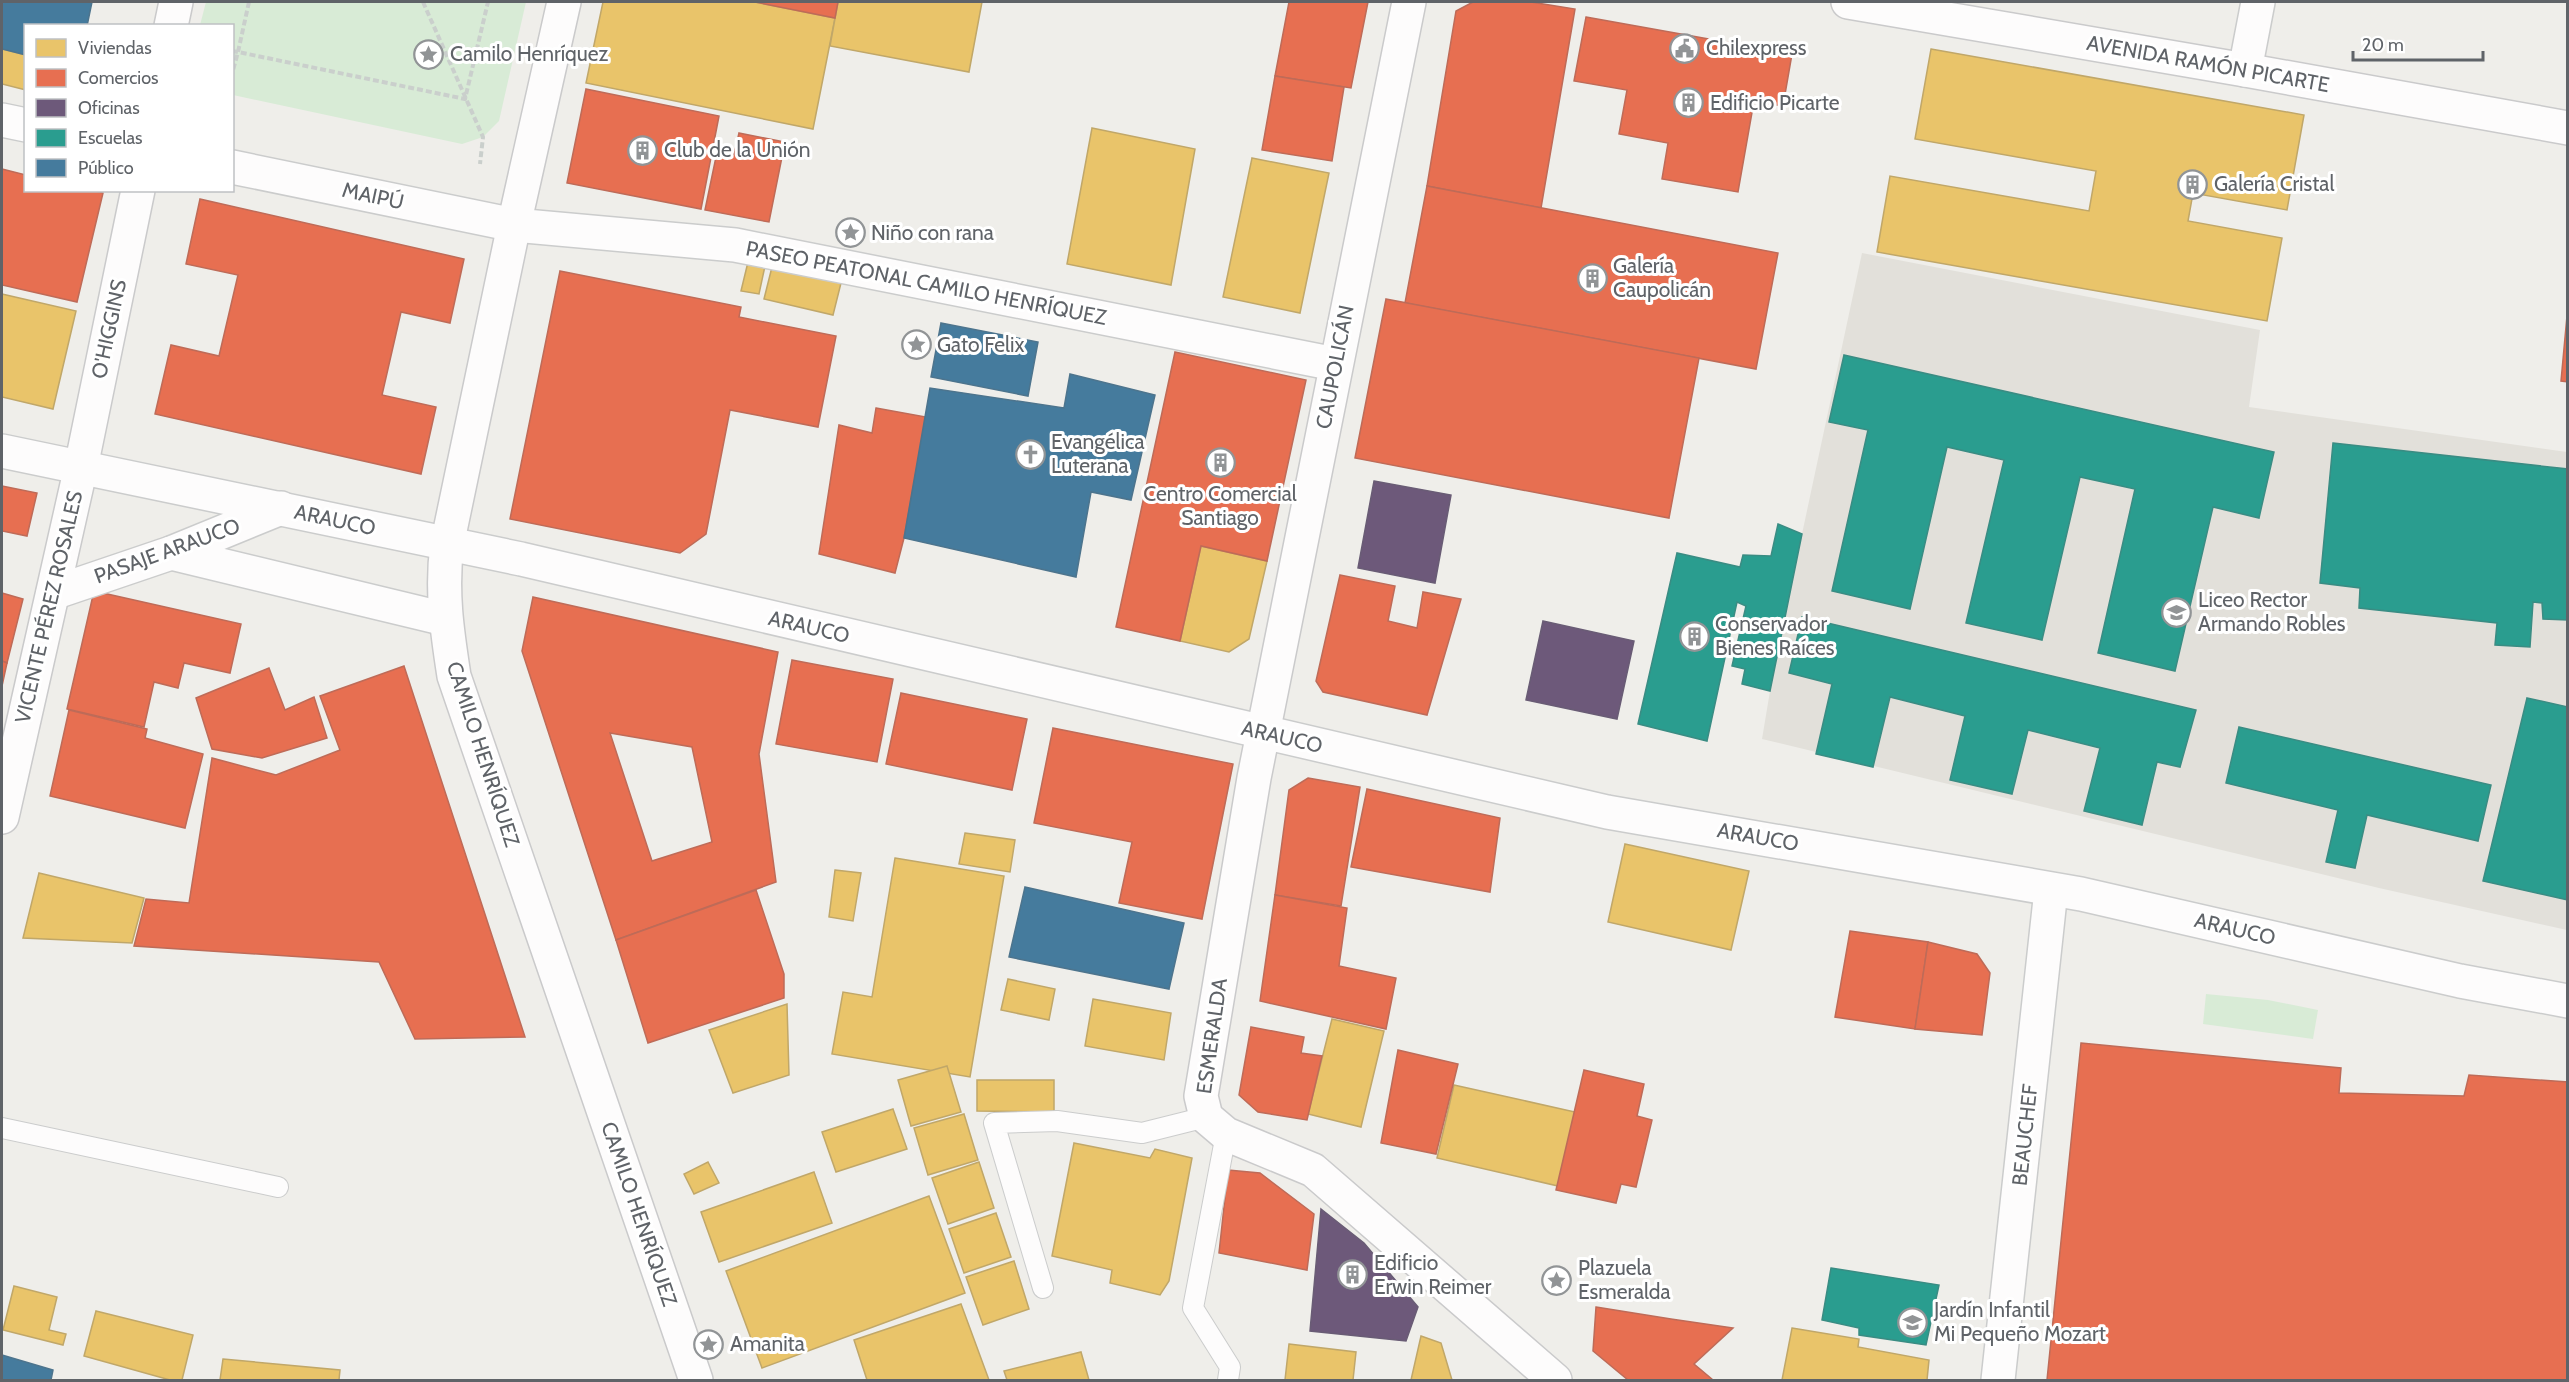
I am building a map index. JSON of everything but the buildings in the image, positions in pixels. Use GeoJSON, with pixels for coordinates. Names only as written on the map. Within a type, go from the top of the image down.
{"type":"FeatureCollection","features":[{"type":"Feature","properties":{"kind":"street"},"geometry":{"type":"LineString","coordinates":[[171,24],[176,2]]}},
{"type":"Feature","properties":{"kind":"street","name":"CAMILO HENRÍQUEZ"},"geometry":{"type":"LineString","coordinates":[[564,2],[514,225],[447,545],[443,577],[445,619],[454,676],[696,1380]]}},
{"type":"Feature","properties":{"kind":"street","name":"CAUPOLICÁN"},"geometry":{"type":"LineString","coordinates":[[1263,732],[1409,2]]}},
{"type":"Feature","properties":{"kind":"street","name":"AVENIDA RAMÓN PICARTE"},"geometry":{"type":"LineString","coordinates":[[1848,2],[2245,69],[2568,128]]}},
{"type":"Feature","properties":{"kind":"street"},"geometry":{"type":"LineString","coordinates":[[2245,69],[2258,2]]}},
{"type":"Feature","properties":{"kind":"street"},"geometry":{"type":"LineString","coordinates":[[2,120],[24,124]]}},
{"type":"Feature","properties":{"kind":"street","name":"MAIPÚ"},"geometry":{"type":"LineString","coordinates":[[234,167],[514,225]]}},
{"type":"Feature","properties":{"kind":"street","name":"O'HIGGINS"},"geometry":{"type":"LineString","coordinates":[[81,467],[138,192]]}},
{"type":"Feature","properties":{"kind":"street","name":"PASEO PEATONAL CAMILO HENRÍQUEZ"},"geometry":{"type":"LineString","coordinates":[[514,225],[735,245],[1335,364]]}},
{"type":"Feature","properties":{"kind":"street","name":"ARAUCO"},"geometry":{"type":"LineString","coordinates":[[2,451],[520,559],[1607,812],[2092,897],[2460,981],[2568,1001]]}},
{"type":"Feature","properties":{"kind":"street","name":"VICENTE PÉREZ ROSALES"},"geometry":{"type":"LineString","coordinates":[[2,817],[81,467]]}},
{"type":"Feature","properties":{"kind":"street","name":"PASAJE ARAUCO"},"geometry":{"type":"LineString","coordinates":[[52,593],[171,553],[281,508]]}},
{"type":"Feature","properties":{"kind":"street"},"geometry":{"type":"LineString","coordinates":[[171,553],[445,619]]}},
{"type":"Feature","properties":{"kind":"street","name":"ESMERALDA"},"geometry":{"type":"LineString","coordinates":[[1216,1126],[1201,1096],[1263,732]]}},
{"type":"Feature","properties":{"kind":"street","name":"BEAUCHEF"},"geometry":{"type":"LineString","coordinates":[[1998,1380],[2051,890]]}},
{"type":"Feature","properties":{"kind":"street"},"geometry":{"type":"LineString","coordinates":[[1216,1126],[1313,1170],[1555,1380]]}},
{"type":"Feature","properties":{"kind":"lane"},"geometry":{"type":"LineString","coordinates":[[1043,1288],[994,1123],[1057,1121],[1142,1133],[1216,1126],[1193,1308],[1230,1367],[1228,1380]]}},
{"type":"Feature","properties":{"kind":"lane"},"geometry":{"type":"LineString","coordinates":[[2,1128],[278,1187]]}},
{"type":"Feature","properties":{"kind":"path"},"geometry":{"type":"LineString","coordinates":[[249,2],[235,51],[465,99]]}},
{"type":"Feature","properties":{"kind":"path"},"geometry":{"type":"LineString","coordinates":[[423,2],[483,137],[480,164]]}},
{"type":"Feature","properties":{"kind":"path"},"geometry":{"type":"LineString","coordinates":[[465,99],[488,2]]}},
{"type":"Feature","properties":{"kind":"shaded area","name":"Liceo Rector Armando Robles"},"geometry":{"type":"Polygon","coordinates":[[[1862,253],[2260,330],[2249,407],[2567,452],[2567,930],[2379,888],[1762,739],[1802,534],[1862,253]]]}},
{"type":"Feature","properties":{"kind":"green space"},"geometry":{"type":"Polygon","coordinates":[[[206,2],[526,2],[499,121],[483,137],[462,144],[234,95],[234,24],[200,24],[206,2]]]}},
{"type":"Feature","properties":{"kind":"green space"},"geometry":{"type":"Polygon","coordinates":[[[2206,994],[2268,1000],[2318,1010],[2313,1039],[2203,1024],[2206,994]]]}},
{"type":"Feature","properties":{"kind":"place","name":"Chilexpress"},"geometry":{"type":"Point","coordinates":[1685,48]}},
{"type":"Feature","properties":{"kind":"place","name":"Camilo Henríquez"},"geometry":{"type":"Point","coordinates":[429,54]}},
{"type":"Feature","properties":{"kind":"place","name":"Edificio Picarte"},"geometry":{"type":"Point","coordinates":[1689,103]}},
{"type":"Feature","properties":{"kind":"place","name":"Club de la Unión"},"geometry":{"type":"Point","coordinates":[643,150]}},
{"type":"Feature","properties":{"kind":"place","name":"Galería Cristal"},"geometry":{"type":"Point","coordinates":[2193,184]}},
{"type":"Feature","properties":{"kind":"place","name":"Niño con rana"},"geometry":{"type":"Point","coordinates":[850,233]}},
{"type":"Feature","properties":{"kind":"place","name":"Galería Caupolicán"},"geometry":{"type":"Point","coordinates":[1592,278]}},
{"type":"Feature","properties":{"kind":"place","name":"Gato Felix"},"geometry":{"type":"Point","coordinates":[916,345]}},
{"type":"Feature","properties":{"kind":"place","name":"Evangélica Luterana"},"geometry":{"type":"Point","coordinates":[1030,454]}},
{"type":"Feature","properties":{"kind":"place","name":"Centro Comercial Santiago"},"geometry":{"type":"Point","coordinates":[1220,463]}},
{"type":"Feature","properties":{"kind":"place","name":"Liceo Rector Armando Robles"},"geometry":{"type":"Point","coordinates":[2177,612]}},
{"type":"Feature","properties":{"kind":"place","name":"Conservador Bienes Raíces"},"geometry":{"type":"Point","coordinates":[1694,636]}},
{"type":"Feature","properties":{"kind":"place","name":"Edificio Erwin Reimer"},"geometry":{"type":"Point","coordinates":[1353,1275]}},
{"type":"Feature","properties":{"kind":"place","name":"Plazuela Esmeralda"},"geometry":{"type":"Point","coordinates":[1557,1280]}},
{"type":"Feature","properties":{"kind":"place","name":"Jardín Infantil Mi Pequeño Mozart"},"geometry":{"type":"Point","coordinates":[1913,1322]}},
{"type":"Feature","properties":{"kind":"place","name":"Amanita"},"geometry":{"type":"Point","coordinates":[709,1344]}}]}
